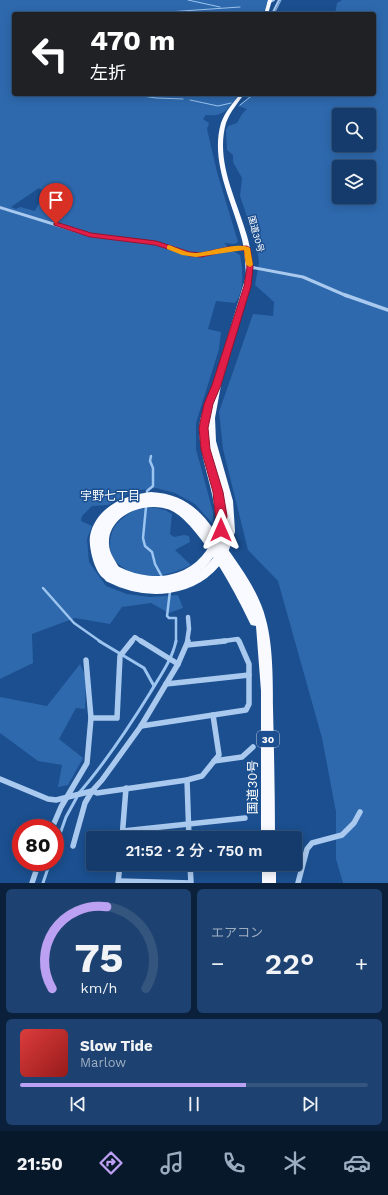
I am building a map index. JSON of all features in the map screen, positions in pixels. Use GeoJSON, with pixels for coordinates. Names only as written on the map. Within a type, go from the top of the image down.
{"type":"FeatureCollection","features":[{"type":"Feature","properties":{"kind":"highway","name":"国道30号"},"geometry":{"type":"LineString","coordinates":[[241,96],[224,122],[219,144],[223,170],[247,248],[250,267],[247,286],[217,385],[211,418],[210,431],[228,501],[224,549],[218,558],[213,566],[195,579],[184,584],[161,590],[146,590],[131,588],[119,583],[105,556],[102,541],[104,534],[113,519],[139,501],[149,503],[170,502],[186,514],[199,530],[218,558],[239,590],[263,640],[267,685],[268,831]]}},
{"type":"Feature","properties":{"kind":"highway"},"geometry":{"type":"LineString","coordinates":[[269,871],[269,883]]}},
{"type":"Feature","properties":{"kind":"street"},"geometry":{"type":"LineString","coordinates":[[268,5],[274,0]]}},
{"type":"Feature","properties":{"kind":"street"},"geometry":{"type":"LineString","coordinates":[[273,12],[279,0]]}},
{"type":"Feature","properties":{"kind":"street"},"geometry":{"type":"LineString","coordinates":[[0,207],[90,235],[156,244],[190,254],[201,255],[228,249],[247,248]]}},
{"type":"Feature","properties":{"kind":"street"},"geometry":{"type":"LineString","coordinates":[[250,267],[303,277],[347,296],[388,310]]}},
{"type":"Feature","properties":{"kind":"street"},"geometry":{"type":"LineString","coordinates":[[73,846],[85,802],[141,726],[187,645],[189,629],[188,617]]}},
{"type":"Feature","properties":{"kind":"street"},"geometry":{"type":"LineString","coordinates":[[91,718],[117,718],[121,655],[135,637],[176,662]]}},
{"type":"Feature","properties":{"kind":"street"},"geometry":{"type":"LineString","coordinates":[[141,726],[246,710],[249,704],[249,664],[238,639],[187,645]]}},
{"type":"Feature","properties":{"kind":"street"},"geometry":{"type":"LineString","coordinates":[[56,819],[66,798],[87,763],[91,718],[86,660]]}},
{"type":"Feature","properties":{"kind":"street"},"geometry":{"type":"LineString","coordinates":[[166,684],[249,674]]}},
{"type":"Feature","properties":{"kind":"street"},"geometry":{"type":"LineString","coordinates":[[0,779],[48,799],[56,800],[92,791],[97,793],[187,780],[202,776],[219,755],[213,715]]}},
{"type":"Feature","properties":{"kind":"street"},"geometry":{"type":"LineString","coordinates":[[214,761],[242,757],[253,747]]}},
{"type":"Feature","properties":{"kind":"street"},"geometry":{"type":"LineString","coordinates":[[187,780],[189,831]]}},
{"type":"Feature","properties":{"kind":"street"},"geometry":{"type":"LineString","coordinates":[[122,831],[126,788]]}},
{"type":"Feature","properties":{"kind":"street"},"geometry":{"type":"LineString","coordinates":[[298,883],[307,849],[312,843],[342,835],[354,823],[360,812]]}},
{"type":"Feature","properties":{"kind":"street"},"geometry":{"type":"LineString","coordinates":[[146,831],[189,824],[245,818]]}},
{"type":"Feature","properties":{"kind":"street"},"geometry":{"type":"LineString","coordinates":[[32,883],[36,871]]}},
{"type":"Feature","properties":{"kind":"street"},"geometry":{"type":"LineString","coordinates":[[120,871],[119,882],[191,883],[190,871]]}},
{"type":"Feature","properties":{"kind":"shaded area"},"geometry":{"type":"Polygon","coordinates":[[[0,0],[268,0],[264,12],[12,12],[12,96],[237,96],[222,113],[218,115],[206,115],[203,119],[209,123],[207,129],[217,172],[238,242],[235,244],[224,243],[228,247],[228,252],[235,252],[240,255],[242,267],[242,286],[235,303],[216,301],[208,329],[221,332],[219,349],[196,423],[196,449],[213,512],[213,524],[195,504],[175,493],[156,488],[133,491],[108,505],[92,506],[82,516],[81,521],[92,526],[87,539],[89,562],[106,586],[127,594],[150,597],[178,595],[183,608],[169,613],[151,603],[122,607],[110,624],[75,618],[32,634],[33,663],[0,679],[0,0]],[[39,188],[11,207],[16,209],[20,207],[35,211],[40,201],[47,194],[39,188]]]}},
{"type":"Feature","properties":{"kind":"shaded area"},"geometry":{"type":"Polygon","coordinates":[[[342,0],[388,0],[388,883],[343,883],[336,859],[336,812],[322,738],[278,581],[248,550],[223,449],[219,412],[253,314],[273,316],[274,302],[255,285],[259,262],[256,243],[240,196],[242,178],[233,162],[233,155],[227,150],[226,130],[228,126],[237,123],[247,109],[238,106],[250,96],[376,96],[376,12],[335,12],[337,3],[342,0]]]}},
{"type":"Feature","properties":{"kind":"shaded area"},"geometry":{"type":"Polygon","coordinates":[[[156,508],[165,510],[172,514],[170,534],[174,537],[184,535],[189,536],[190,542],[175,550],[191,565],[164,575],[137,575],[121,566],[114,559],[110,550],[111,535],[117,524],[130,512],[135,510],[156,508]]]}},
{"type":"Feature","properties":{"kind":"shaded area"},"geometry":{"type":"Polygon","coordinates":[[[80,664],[86,677],[85,709],[76,708],[59,739],[83,758],[68,785],[58,787],[62,765],[38,761],[0,733],[0,697],[47,706],[80,664]]]}},
{"type":"Feature","properties":{"kind":"waterway"},"geometry":{"type":"LineString","coordinates":[[188,0],[220,7]]}},
{"type":"Feature","properties":{"kind":"waterway"},"geometry":{"type":"LineString","coordinates":[[275,12],[281,0]]}},
{"type":"Feature","properties":{"kind":"waterway"},"geometry":{"type":"LineString","coordinates":[[168,12],[240,7]]}},
{"type":"Feature","properties":{"kind":"waterway"},"geometry":{"type":"LineString","coordinates":[[142,96],[183,99]]}},
{"type":"Feature","properties":{"kind":"waterway"},"geometry":{"type":"LineString","coordinates":[[240,105],[251,96]]}},
{"type":"Feature","properties":{"kind":"waterway"},"geometry":{"type":"LineString","coordinates":[[190,100],[218,106],[231,103]]}},
{"type":"Feature","properties":{"kind":"waterway"},"geometry":{"type":"LineString","coordinates":[[147,494],[147,491],[153,486],[153,468],[150,461],[151,456]]}},
{"type":"Feature","properties":{"kind":"waterway"},"geometry":{"type":"LineString","coordinates":[[146,507],[143,538],[145,546],[152,552],[155,564],[162,577]]}},
{"type":"Feature","properties":{"kind":"waterway"},"geometry":{"type":"LineString","coordinates":[[43,588],[74,623],[101,642]]}},
{"type":"Feature","properties":{"kind":"waterway"},"geometry":{"type":"LineString","coordinates":[[170,591],[167,616],[169,618],[176,618],[176,641]]}},
{"type":"Feature","properties":{"kind":"waterway"},"geometry":{"type":"LineString","coordinates":[[99,641],[144,668],[154,686]]}},
{"type":"Feature","properties":{"kind":"waterway"},"geometry":{"type":"LineString","coordinates":[[79,793],[108,757],[142,706],[169,661],[176,641]]}},
{"type":"Feature","properties":{"kind":"waterway"},"geometry":{"type":"LineString","coordinates":[[64,823],[77,797]]}},
{"type":"Feature","properties":{"kind":"waterway"},"geometry":{"type":"LineString","coordinates":[[43,883],[47,871]]}},
{"type":"Feature","properties":{"kind":"slow traffic"},"geometry":{"type":"LineString","coordinates":[[169,247],[185,253],[196,255],[228,249],[247,248],[250,258],[250,265]]}},
{"type":"Feature","properties":{"kind":"district","name":"宇野七丁目"},"geometry":{"type":"Point","coordinates":[110,496]}},
{"type":"Feature","properties":{"kind":"route"},"geometry":{"type":"LineString","coordinates":[[56,224],[90,235],[167,246],[185,253],[196,255],[228,249],[247,248],[250,258],[250,267],[247,286],[217,385],[208,404],[203,428],[206,449],[218,492],[222,516],[221,530]]}}]}
